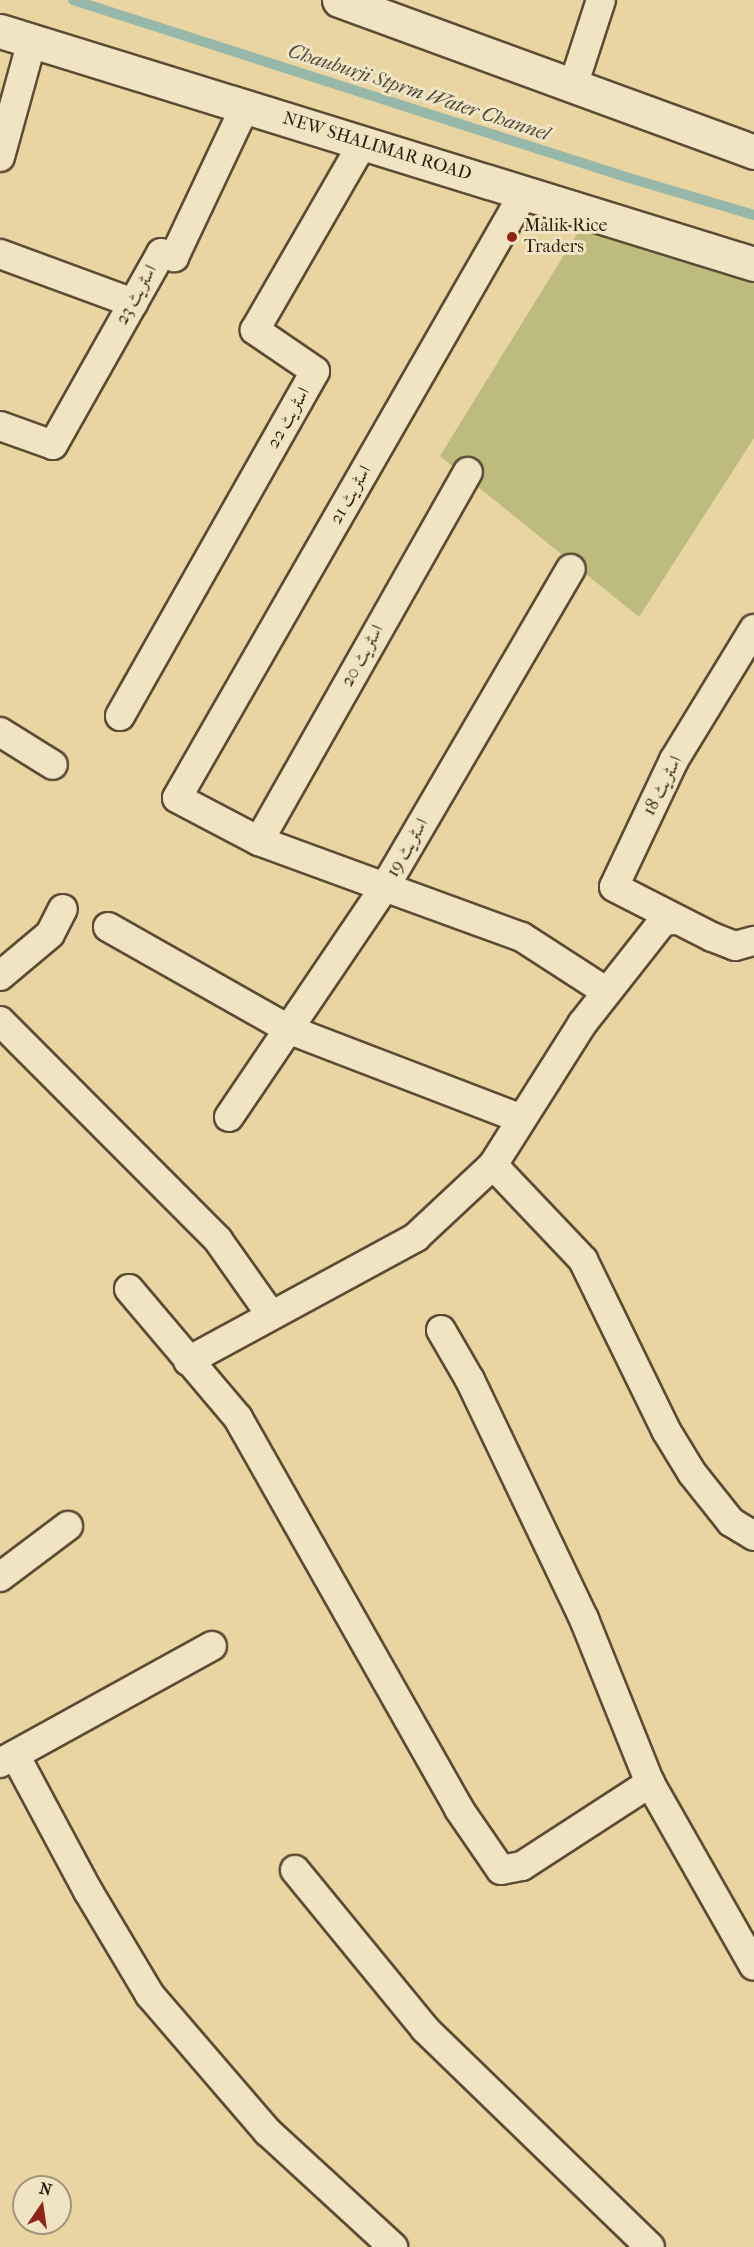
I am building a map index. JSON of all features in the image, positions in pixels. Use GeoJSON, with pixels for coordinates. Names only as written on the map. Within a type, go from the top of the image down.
{"type":"FeatureCollection","features":[{"type":"Feature","properties":{"kind":"street"},"geometry":{"type":"LineString","coordinates":[[339,0],[754,152]]}},
{"type":"Feature","properties":{"kind":"street"},"geometry":{"type":"LineString","coordinates":[[573,86],[601,0]]}},
{"type":"Feature","properties":{"kind":"street","name":"NEW SHALIMAR ROAD"},"geometry":{"type":"LineString","coordinates":[[0,31],[754,264]]}},
{"type":"Feature","properties":{"kind":"street"},"geometry":{"type":"LineString","coordinates":[[0,157],[32,41]]}},
{"type":"Feature","properties":{"kind":"street","name":"اسٹریٹ 23"},"geometry":{"type":"LineString","coordinates":[[0,426],[53,445],[161,253],[174,257],[246,107]]}},
{"type":"Feature","properties":{"kind":"street","name":"اسٹریٹ 22"},"geometry":{"type":"LineString","coordinates":[[120,716],[315,371],[255,330],[363,143]]}},
{"type":"Feature","properties":{"kind":"street","name":"اسٹریٹ 21"},"geometry":{"type":"LineString","coordinates":[[259,841],[177,798],[524,193]]}},
{"type":"Feature","properties":{"kind":"street"},"geometry":{"type":"LineString","coordinates":[[0,254],[133,303]]}},
{"type":"Feature","properties":{"kind":"street","name":"اسٹریٹ 20"},"geometry":{"type":"LineString","coordinates":[[259,841],[468,472]]}},
{"type":"Feature","properties":{"kind":"street","name":"اسٹریٹ 19"},"geometry":{"type":"LineString","coordinates":[[229,1117],[386,885],[571,569]]}},
{"type":"Feature","properties":{"kind":"street","name":"اسٹریٹ 18"},"geometry":{"type":"LineString","coordinates":[[674,920],[614,887],[674,760],[754,629]]}},
{"type":"Feature","properties":{"kind":"street"},"geometry":{"type":"LineString","coordinates":[[0,732],[53,765]]}},
{"type":"Feature","properties":{"kind":"street"},"geometry":{"type":"LineString","coordinates":[[259,841],[386,885],[522,937],[607,992]]}},
{"type":"Feature","properties":{"kind":"street"},"geometry":{"type":"LineString","coordinates":[[0,976],[51,934],[63,909]]}},
{"type":"Feature","properties":{"kind":"street"},"geometry":{"type":"LineString","coordinates":[[188,1360],[416,1237],[493,1165],[582,1024],[663,921],[674,920],[735,946],[754,941]]}},
{"type":"Feature","properties":{"kind":"street"},"geometry":{"type":"LineString","coordinates":[[108,927],[290,1030],[522,1119]]}},
{"type":"Feature","properties":{"kind":"street"},"geometry":{"type":"LineString","coordinates":[[0,1021],[218,1240],[270,1315]]}},
{"type":"Feature","properties":{"kind":"street"},"geometry":{"type":"LineString","coordinates":[[493,1165],[583,1260],[667,1432],[692,1473],[731,1522],[754,1536]]}},
{"type":"Feature","properties":{"kind":"street"},"geometry":{"type":"LineString","coordinates":[[129,1289],[238,1418],[459,1809],[501,1870],[522,1866],[650,1783]]}},
{"type":"Feature","properties":{"kind":"street"},"geometry":{"type":"LineString","coordinates":[[441,1330],[470,1380],[584,1619],[650,1783],[754,1966]]}},
{"type":"Feature","properties":{"kind":"street"},"geometry":{"type":"LineString","coordinates":[[0,1577],[68,1526]]}},
{"type":"Feature","properties":{"kind":"street"},"geometry":{"type":"LineString","coordinates":[[212,1646],[7,1759],[150,1995],[268,2132],[393,2247]]}},
{"type":"Feature","properties":{"kind":"street"},"geometry":{"type":"LineString","coordinates":[[295,1870],[425,2029],[650,2247]]}},
{"type":"Feature","properties":{"kind":"shaded area"},"geometry":{"type":"Polygon","coordinates":[[[590,213],[754,264],[754,438],[639,617],[440,456],[590,213]]]}},
{"type":"Feature","properties":{"kind":"waterway","name":"Chauburji Stprm Water Channel"},"geometry":{"type":"LineString","coordinates":[[73,0],[629,178],[754,215]]}},
{"type":"Feature","properties":{"kind":"place","name":"Malik Rice Traders"},"geometry":{"type":"Point","coordinates":[512,237]}}]}
